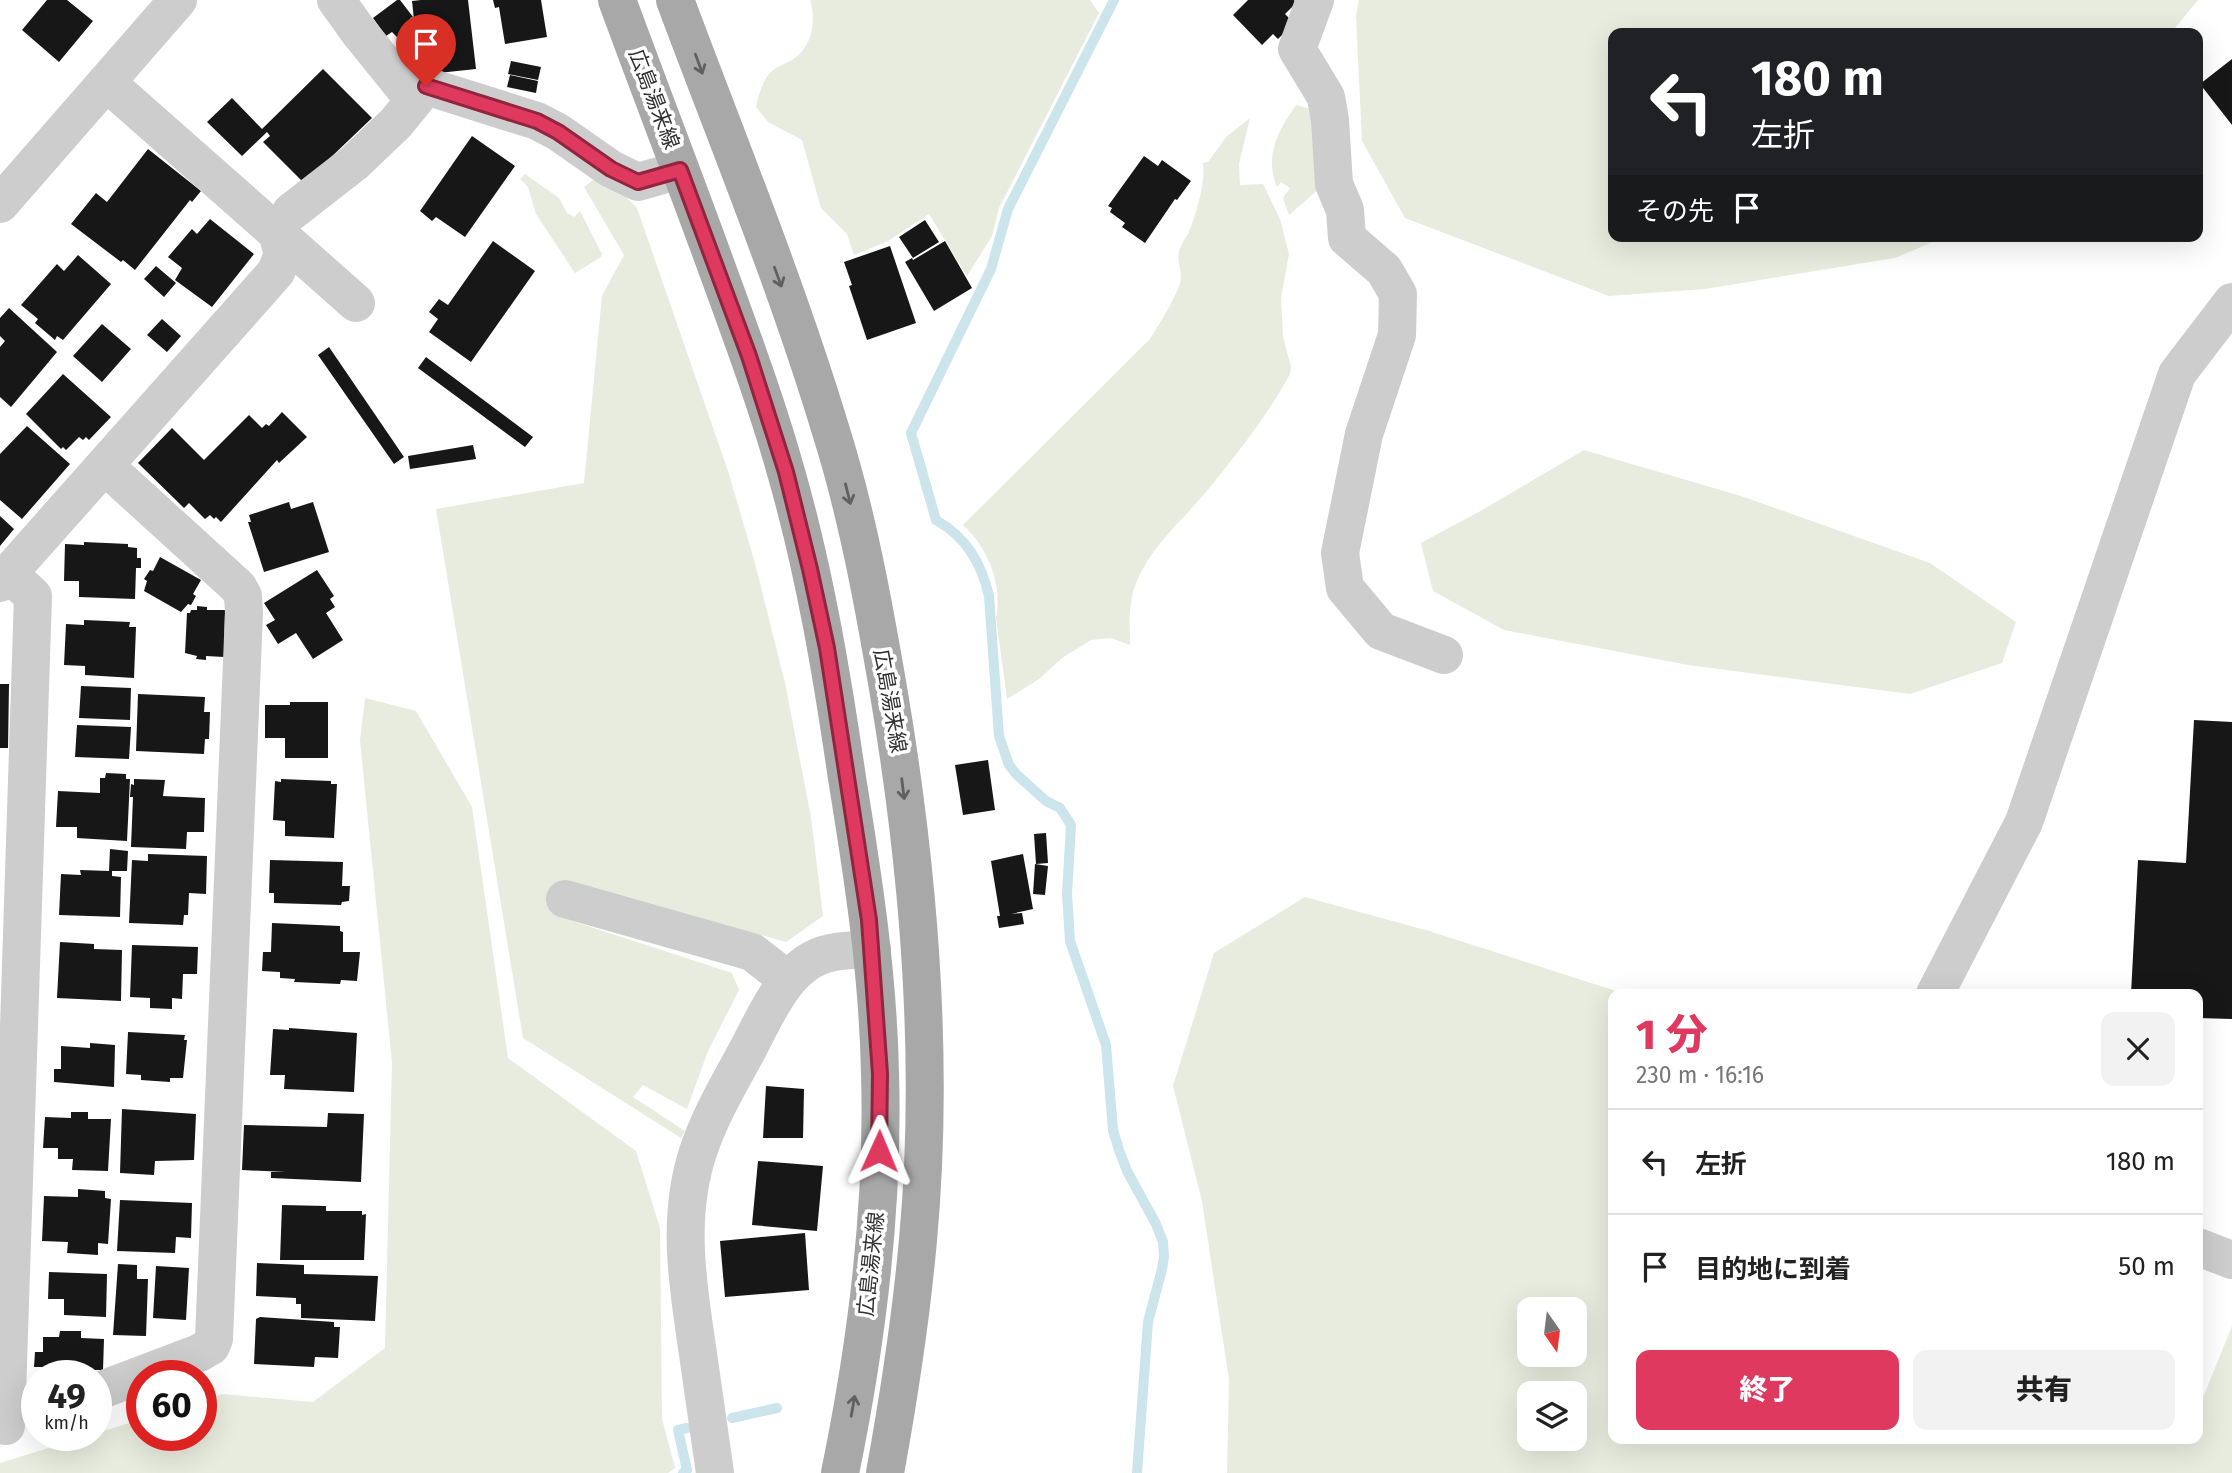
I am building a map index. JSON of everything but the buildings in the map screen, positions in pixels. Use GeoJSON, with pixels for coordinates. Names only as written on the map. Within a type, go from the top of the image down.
{"type":"FeatureCollection","features":[{"type":"Feature","properties":{"kind":"main road","name":"広島湯来線"},"geometry":{"type":"LineString","coordinates":[[617,0],[753,369],[786,472],[832,674],[860,852],[872,949],[880,1074],[878,1190],[863,1339],[840,1473]]}},
{"type":"Feature","properties":{"kind":"main road","name":"広島湯来線"},"geometry":{"type":"LineString","coordinates":[[675,0],[793,318],[831,431],[870,592],[901,768],[920,937],[925,1101],[919,1237],[904,1363],[885,1473]]}},
{"type":"Feature","properties":{"kind":"street"},"geometry":{"type":"LineString","coordinates":[[6,185],[106,82],[178,0]]}},
{"type":"Feature","properties":{"kind":"street"},"geometry":{"type":"LineString","coordinates":[[1315,0],[1297,49],[1325,97],[1330,120],[1334,184],[1345,210],[1347,238],[1384,270],[1398,294],[1397,335],[1364,434],[1340,553],[1345,588],[1381,631],[1444,655]]}},
{"type":"Feature","properties":{"kind":"street"},"geometry":{"type":"LineString","coordinates":[[345,3],[414,100]]}},
{"type":"Feature","properties":{"kind":"street"},"geometry":{"type":"LineString","coordinates":[[106,82],[284,222],[356,303]]}},
{"type":"Feature","properties":{"kind":"street"},"geometry":{"type":"LineString","coordinates":[[14,1422],[33,596],[4,578],[275,272],[283,254],[284,222],[354,163],[396,123],[426,86],[537,121],[558,132],[611,169],[638,182],[680,170]]}},
{"type":"Feature","properties":{"kind":"street"},"geometry":{"type":"LineString","coordinates":[[1939,989],[2024,821],[2177,374],[2232,302]]}},
{"type":"Feature","properties":{"kind":"street"},"geometry":{"type":"LineString","coordinates":[[105,466],[238,587],[243,596],[244,613],[214,1339],[211,1346],[199,1353],[112,1386]]}},
{"type":"Feature","properties":{"kind":"street"},"geometry":{"type":"LineString","coordinates":[[565,899],[752,952],[788,980]]}},
{"type":"Feature","properties":{"kind":"street"},"geometry":{"type":"LineString","coordinates":[[716,1473],[688,1294],[684,1246],[687,1199],[698,1152],[716,1108],[775,998],[788,980],[806,965],[828,953],[872,949]]}},
{"type":"Feature","properties":{"kind":"street"},"geometry":{"type":"LineString","coordinates":[[2203,1249],[2232,1260]]}},
{"type":"Feature","properties":{"kind":"shaded area"},"geometry":{"type":"Polygon","coordinates":[[[810,0],[1090,0],[1099,13],[999,208],[992,236],[967,276],[929,214],[888,241],[854,255],[847,234],[821,208],[802,140],[768,122],[756,107],[761,88],[769,75],[796,57],[806,45],[813,23],[810,0]]]}},
{"type":"Feature","properties":{"kind":"shaded area"},"geometry":{"type":"Polygon","coordinates":[[[1359,0],[2198,0],[2175,28],[1608,28],[1608,242],[1933,242],[1895,258],[1705,289],[1609,296],[1405,218],[1362,141],[1356,15],[1359,0]]]}},
{"type":"Feature","properties":{"kind":"shaded area"},"geometry":{"type":"Polygon","coordinates":[[[1296,105],[1311,109],[1320,188],[1289,215],[1283,198],[1290,188],[1281,182],[1277,187],[1272,164],[1279,134],[1296,105]]]}},
{"type":"Feature","properties":{"kind":"shaded area"},"geometry":{"type":"Polygon","coordinates":[[[1250,118],[1239,164],[1240,185],[1263,184],[1280,219],[1289,254],[1281,298],[1283,337],[1291,367],[1290,374],[1240,450],[1148,560],[1131,601],[1130,645],[1111,638],[1091,640],[1007,699],[996,618],[997,593],[992,568],[980,545],[963,525],[1149,340],[1168,309],[1180,282],[1179,251],[1197,207],[1202,188],[1203,163],[1208,162],[1226,137],[1250,118]]]}},
{"type":"Feature","properties":{"kind":"shaded area"},"geometry":{"type":"Polygon","coordinates":[[[602,173],[637,208],[729,474],[785,683],[811,817],[823,916],[786,942],[563,880],[554,915],[732,973],[739,990],[708,1051],[687,1109],[643,1085],[633,1097],[685,1131],[681,1138],[523,1038],[436,509],[584,483],[602,296],[624,255],[584,187],[602,173]]]}},
{"type":"Feature","properties":{"kind":"shaded area"},"geometry":{"type":"Polygon","coordinates":[[[525,174],[559,198],[567,213],[574,217],[580,211],[602,254],[601,257],[575,273],[536,214],[528,187],[520,179],[525,174]]]}},
{"type":"Feature","properties":{"kind":"shaded area"},"geometry":{"type":"Polygon","coordinates":[[[1584,450],[1741,496],[1930,563],[2016,622],[2002,663],[1910,694],[1688,665],[1504,630],[1433,591],[1421,543],[1584,450]]]}},
{"type":"Feature","properties":{"kind":"shaded area"},"geometry":{"type":"Polygon","coordinates":[[[365,698],[416,711],[472,807],[508,1058],[636,1151],[660,1228],[662,1419],[675,1468],[668,1473],[0,1473],[0,1463],[39,1451],[112,1451],[112,1428],[126,1424],[126,1451],[217,1451],[217,1396],[313,1402],[385,1348],[392,1063],[360,740],[365,698]]]}},
{"type":"Feature","properties":{"kind":"shaded area"},"geometry":{"type":"Polygon","coordinates":[[[1305,897],[1429,931],[1610,989],[1608,1444],[2203,1444],[2203,1398],[2232,1326],[2232,1473],[1227,1473],[1229,1380],[1202,1201],[1173,1086],[1214,953],[1305,897]]]}},
{"type":"Feature","properties":{"kind":"waterway"},"geometry":{"type":"LineString","coordinates":[[1114,0],[1008,209],[991,269],[911,433],[936,520],[964,543],[977,561],[986,584],[999,736],[1009,765],[1046,801],[1060,808],[1071,825],[1067,894],[1070,941],[1106,1045],[1113,1130],[1119,1150],[1163,1242],[1162,1269],[1148,1322],[1137,1473]]}},
{"type":"Feature","properties":{"kind":"waterway"},"geometry":{"type":"LineString","coordinates":[[732,1418],[777,1408]]}},
{"type":"Feature","properties":{"kind":"waterway"},"geometry":{"type":"LineString","coordinates":[[683,1473],[687,1470],[678,1430],[687,1428]]}},
{"type":"Feature","properties":{"kind":"route"},"geometry":{"type":"LineString","coordinates":[[426,86],[537,121],[558,132],[611,169],[638,182],[680,170],[749,356],[786,472],[827,648],[869,920],[880,1074],[879,1151]]}}]}
